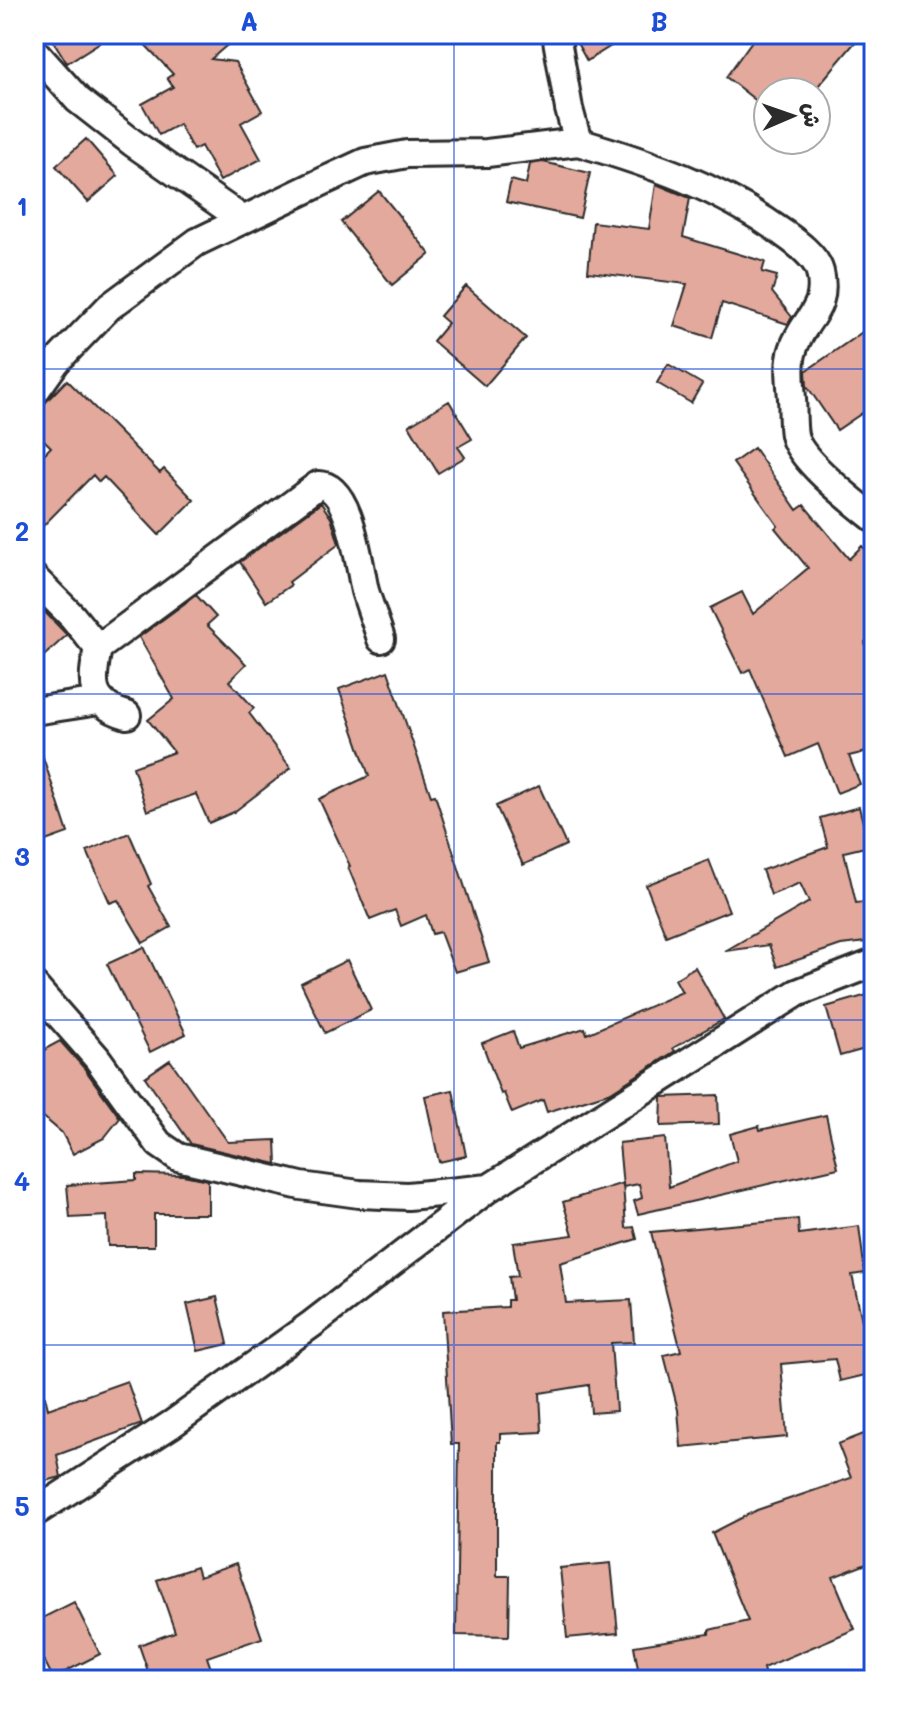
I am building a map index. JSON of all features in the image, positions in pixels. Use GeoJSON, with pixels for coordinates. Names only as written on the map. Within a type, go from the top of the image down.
{"type":"FeatureCollection","features":[{"type":"Feature","properties":{"kind":"street"},"geometry":{"type":"LineString","coordinates":[[556,34],[578,142]]}},
{"type":"Feature","properties":{"kind":"street"},"geometry":{"type":"LineString","coordinates":[[34,51],[78,100],[133,143],[242,219]]}},
{"type":"Feature","properties":{"kind":"street"},"geometry":{"type":"LineString","coordinates":[[34,393],[56,362],[109,307],[197,242],[365,162],[407,154],[487,153],[578,142],[703,184],[755,213],[789,237],[819,268],[823,290],[819,308],[793,349],[790,374],[794,438],[811,462],[874,518]]}},
{"type":"Feature","properties":{"kind":"street"},"geometry":{"type":"LineString","coordinates":[[127,715],[113,711],[99,701],[92,676],[98,648],[318,485],[332,488],[346,512],[365,591],[381,639]]}},
{"type":"Feature","properties":{"kind":"street"},"geometry":{"type":"LineString","coordinates":[[34,578],[72,616],[98,648]]}},
{"type":"Feature","properties":{"kind":"street"},"geometry":{"type":"LineString","coordinates":[[34,711],[99,701]]}},
{"type":"Feature","properties":{"kind":"street"},"geometry":{"type":"LineString","coordinates":[[34,1513],[172,1424],[300,1333],[489,1188],[797,993],[874,963]]}},
{"type":"Feature","properties":{"kind":"street"},"geometry":{"type":"LineString","coordinates":[[34,986],[97,1058],[159,1144],[178,1157],[301,1186],[359,1194],[408,1196],[489,1188]]}},
{"type":"Feature","properties":{"kind":"building"},"geometry":{"type":"Polygon","coordinates":[[[49,34],[113,34],[67,63],[49,34]]]}},
{"type":"Feature","properties":{"kind":"building"},"geometry":{"type":"Polygon","coordinates":[[[135,34],[240,34],[211,59],[235,62],[262,111],[241,123],[261,159],[220,181],[201,146],[193,150],[179,124],[159,135],[142,104],[173,87],[167,78],[173,74],[135,34]]]}},
{"type":"Feature","properties":{"kind":"building"},"geometry":{"type":"Polygon","coordinates":[[[572,34],[630,34],[587,61],[572,34]]]}},
{"type":"Feature","properties":{"kind":"building"},"geometry":{"type":"Polygon","coordinates":[[[757,34],[862,34],[827,76],[752,76],[752,97],[726,77],[757,34]]]}},
{"type":"Feature","properties":{"kind":"building"},"geometry":{"type":"Polygon","coordinates":[[[86,139],[118,176],[88,202],[56,166],[86,139]]]}},
{"type":"Feature","properties":{"kind":"building"},"geometry":{"type":"Polygon","coordinates":[[[543,162],[590,173],[580,218],[506,202],[511,180],[526,184],[530,164],[543,162]]]}},
{"type":"Feature","properties":{"kind":"building"},"geometry":{"type":"Polygon","coordinates":[[[656,184],[690,198],[683,237],[765,262],[762,272],[777,276],[772,292],[792,317],[788,324],[722,303],[712,338],[674,326],[687,284],[588,272],[593,222],[649,229],[656,184]]]}},
{"type":"Feature","properties":{"kind":"building"},"geometry":{"type":"Polygon","coordinates":[[[379,191],[430,254],[392,285],[341,222],[379,191]]]}},
{"type":"Feature","properties":{"kind":"building"},"geometry":{"type":"Polygon","coordinates":[[[466,286],[526,338],[485,386],[433,341],[448,323],[440,316],[466,286]]]}},
{"type":"Feature","properties":{"kind":"building"},"geometry":{"type":"Polygon","coordinates":[[[874,324],[874,405],[837,430],[807,386],[806,371],[874,324]]]}},
{"type":"Feature","properties":{"kind":"building"},"geometry":{"type":"Polygon","coordinates":[[[668,364],[702,384],[691,403],[657,383],[668,364]]]}},
{"type":"Feature","properties":{"kind":"building"},"geometry":{"type":"Polygon","coordinates":[[[67,380],[160,473],[164,469],[194,500],[159,535],[104,477],[99,482],[93,475],[34,535],[34,464],[51,447],[34,430],[34,414],[67,380]]]}},
{"type":"Feature","properties":{"kind":"building"},"geometry":{"type":"Polygon","coordinates":[[[449,401],[472,439],[458,447],[465,457],[438,473],[409,425],[449,401]]]}},
{"type":"Feature","properties":{"kind":"building"},"geometry":{"type":"Polygon","coordinates":[[[754,448],[797,510],[804,505],[849,559],[862,546],[874,558],[874,633],[865,642],[874,678],[874,750],[849,756],[860,784],[837,793],[818,744],[788,757],[750,669],[742,673],[710,608],[742,592],[753,614],[808,568],[775,528],[778,526],[733,463],[754,448]]]}},
{"type":"Feature","properties":{"kind":"building"},"geometry":{"type":"Polygon","coordinates":[[[321,503],[331,518],[339,544],[266,602],[240,562],[321,503]]]}},
{"type":"Feature","properties":{"kind":"building"},"geometry":{"type":"Polygon","coordinates":[[[196,595],[216,617],[207,625],[246,664],[229,681],[254,708],[249,713],[291,768],[234,812],[209,823],[196,794],[147,811],[133,767],[174,752],[148,720],[174,699],[139,637],[196,595]]]}},
{"type":"Feature","properties":{"kind":"building"},"geometry":{"type":"Polygon","coordinates":[[[34,601],[67,635],[34,665],[34,601]]]}},
{"type":"Feature","properties":{"kind":"building"},"geometry":{"type":"Polygon","coordinates":[[[388,671],[431,796],[435,795],[489,962],[455,972],[440,932],[432,934],[426,915],[401,926],[395,910],[370,920],[350,866],[319,799],[369,776],[339,689],[388,671]]]}},
{"type":"Feature","properties":{"kind":"building"},"geometry":{"type":"Polygon","coordinates":[[[38,742],[68,833],[34,845],[34,743],[38,742]]]}},
{"type":"Feature","properties":{"kind":"building"},"geometry":{"type":"Polygon","coordinates":[[[539,786],[566,845],[523,865],[496,806],[539,786]]]}},
{"type":"Feature","properties":{"kind":"building"},"geometry":{"type":"Polygon","coordinates":[[[859,807],[869,846],[844,852],[856,903],[874,901],[874,941],[841,945],[777,967],[769,945],[725,951],[809,902],[800,883],[771,895],[762,870],[828,847],[820,818],[859,807]]]}},
{"type":"Feature","properties":{"kind":"building"},"geometry":{"type":"Polygon","coordinates":[[[129,833],[151,884],[148,886],[171,927],[143,943],[118,900],[110,903],[87,851],[129,833]]]}},
{"type":"Feature","properties":{"kind":"building"},"geometry":{"type":"Polygon","coordinates":[[[709,860],[729,911],[666,936],[646,885],[709,860]]]}},
{"type":"Feature","properties":{"kind":"building"},"geometry":{"type":"Polygon","coordinates":[[[144,947],[186,1034],[150,1052],[107,964],[144,947]]]}},
{"type":"Feature","properties":{"kind":"building"},"geometry":{"type":"Polygon","coordinates":[[[347,960],[371,1010],[325,1033],[301,983],[347,960]]]}},
{"type":"Feature","properties":{"kind":"building"},"geometry":{"type":"Polygon","coordinates":[[[695,967],[724,1019],[673,1048],[675,1051],[611,1092],[547,1112],[543,1100],[512,1113],[504,1093],[501,1094],[482,1043],[513,1031],[519,1048],[585,1028],[587,1034],[682,992],[675,979],[695,967]]]}},
{"type":"Feature","properties":{"kind":"building"},"geometry":{"type":"Polygon","coordinates":[[[874,993],[874,1022],[865,1024],[872,1047],[840,1056],[826,1007],[874,993]]]}},
{"type":"Feature","properties":{"kind":"building"},"geometry":{"type":"Polygon","coordinates":[[[60,1041],[120,1118],[104,1138],[73,1154],[62,1133],[34,1109],[34,1064],[47,1048],[60,1041]]]}},
{"type":"Feature","properties":{"kind":"building"},"geometry":{"type":"Polygon","coordinates":[[[170,1060],[228,1142],[276,1140],[277,1164],[191,1144],[145,1077],[170,1060]]]}},
{"type":"Feature","properties":{"kind":"building"},"geometry":{"type":"Polygon","coordinates":[[[453,1090],[466,1156],[439,1162],[425,1096],[453,1090]]]}},
{"type":"Feature","properties":{"kind":"building"},"geometry":{"type":"Polygon","coordinates":[[[718,1095],[719,1124],[661,1126],[662,1097],[718,1095]]]}},
{"type":"Feature","properties":{"kind":"building"},"geometry":{"type":"Polygon","coordinates":[[[826,1115],[838,1168],[638,1214],[634,1201],[642,1198],[639,1184],[623,1187],[619,1143],[665,1138],[669,1187],[737,1161],[730,1134],[826,1115]]]}},
{"type":"Feature","properties":{"kind":"building"},"geometry":{"type":"Polygon","coordinates":[[[136,1174],[183,1175],[208,1180],[208,1214],[154,1214],[154,1246],[108,1246],[107,1216],[70,1218],[67,1185],[136,1180],[136,1174]]]}},
{"type":"Feature","properties":{"kind":"building"},"geometry":{"type":"Polygon","coordinates":[[[623,1183],[626,1228],[634,1227],[637,1239],[560,1263],[566,1303],[631,1300],[634,1342],[611,1343],[616,1411],[591,1413],[589,1385],[540,1393],[542,1432],[500,1434],[500,1442],[497,1442],[497,1576],[510,1576],[509,1636],[456,1635],[459,1444],[451,1444],[443,1311],[507,1307],[507,1300],[512,1300],[509,1277],[518,1276],[513,1243],[573,1235],[563,1202],[623,1183]]]}},
{"type":"Feature","properties":{"kind":"building"},"geometry":{"type":"Polygon","coordinates":[[[798,1219],[799,1234],[859,1226],[865,1273],[852,1275],[868,1348],[874,1346],[874,1373],[840,1381],[835,1359],[781,1364],[787,1437],[681,1447],[678,1410],[664,1355],[681,1351],[651,1232],[798,1219]]]}},
{"type":"Feature","properties":{"kind":"building"},"geometry":{"type":"Polygon","coordinates":[[[217,1297],[228,1344],[198,1351],[187,1304],[217,1297]]]}},
{"type":"Feature","properties":{"kind":"building"},"geometry":{"type":"Polygon","coordinates":[[[127,1381],[142,1424],[57,1455],[61,1477],[34,1484],[34,1397],[45,1396],[48,1409],[127,1381]]]}},
{"type":"Feature","properties":{"kind":"building"},"geometry":{"type":"Polygon","coordinates":[[[874,1430],[874,1561],[833,1577],[855,1629],[763,1668],[766,1680],[640,1680],[634,1646],[709,1634],[709,1630],[748,1621],[712,1533],[757,1510],[851,1478],[838,1444],[874,1430]]]}},
{"type":"Feature","properties":{"kind":"building"},"geometry":{"type":"Polygon","coordinates":[[[611,1563],[618,1633],[567,1638],[560,1568],[611,1563]]]}},
{"type":"Feature","properties":{"kind":"building"},"geometry":{"type":"Polygon","coordinates":[[[236,1564],[262,1638],[207,1657],[215,1680],[151,1680],[139,1645],[175,1632],[157,1580],[196,1567],[199,1577],[236,1564]]]}},
{"type":"Feature","properties":{"kind":"building"},"geometry":{"type":"Polygon","coordinates":[[[74,1602],[100,1654],[53,1678],[34,1640],[34,1622],[74,1602]]]}}]}
